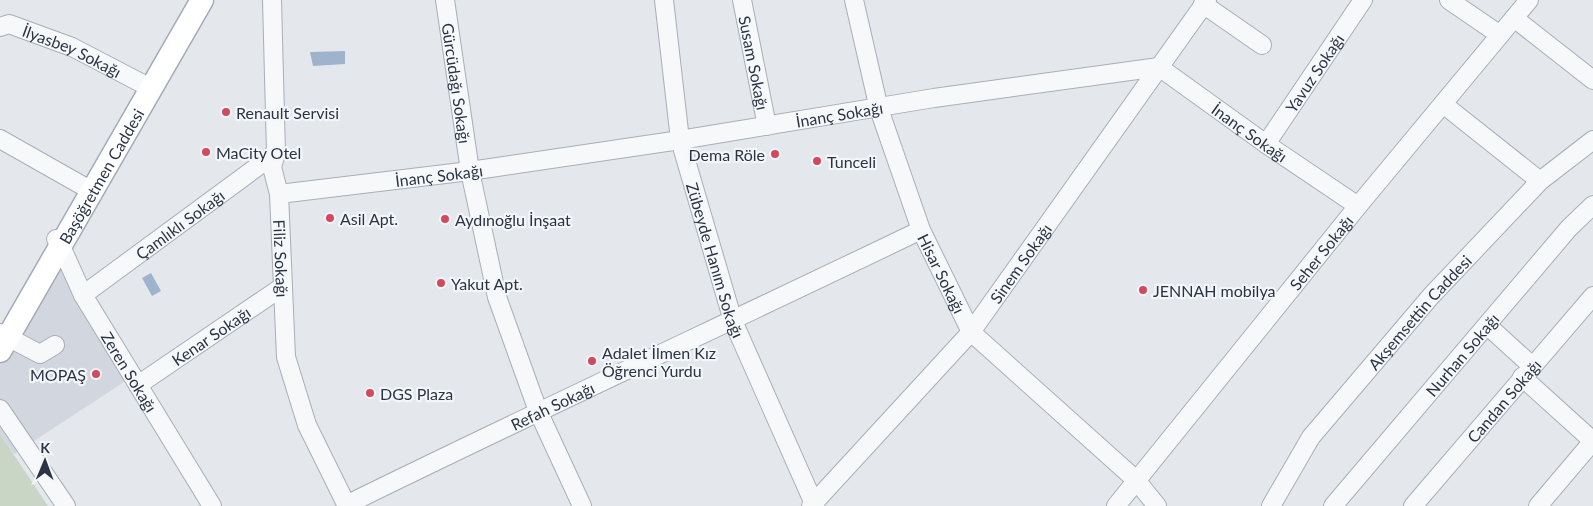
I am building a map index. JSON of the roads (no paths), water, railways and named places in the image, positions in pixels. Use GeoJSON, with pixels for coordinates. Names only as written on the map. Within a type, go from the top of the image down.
{"type":"FeatureCollection","features":[{"type":"Feature","properties":{"kind":"main road","name":"Başöğretmen Caddesi"},"geometry":{"type":"LineString","coordinates":[[57,240],[83,186],[191,0]]}},
{"type":"Feature","properties":{"kind":"main road","name":"Başöğretmen Caddesi"},"geometry":{"type":"LineString","coordinates":[[2,337],[57,240],[202,0]]}},
{"type":"Feature","properties":{"kind":"street","name":"Filiz Sokağı"},"geometry":{"type":"LineString","coordinates":[[272,0],[276,153],[272,167],[280,194],[286,357],[308,425],[347,506]]}},
{"type":"Feature","properties":{"kind":"street","name":"Gürcüdağı Sokağı"},"geometry":{"type":"LineString","coordinates":[[445,0],[470,171],[497,297],[538,411],[582,506]]}},
{"type":"Feature","properties":{"kind":"street","name":"Zübeyde Hanım Sokağı"},"geometry":{"type":"LineString","coordinates":[[664,0],[680,140],[733,321],[813,505]]}},
{"type":"Feature","properties":{"kind":"street","name":"Susam Sokağı"},"geometry":{"type":"LineString","coordinates":[[742,0],[767,126]]}},
{"type":"Feature","properties":{"kind":"street","name":"Yavuz Sokağı"},"geometry":{"type":"LineString","coordinates":[[1266,144],[1363,0]]}},
{"type":"Feature","properties":{"kind":"street"},"geometry":{"type":"LineString","coordinates":[[1449,0],[1500,35]]}},
{"type":"Feature","properties":{"kind":"street","name":"Seher Sokağı"},"geometry":{"type":"LineString","coordinates":[[1116,506],[1358,206],[1529,0]]}},
{"type":"Feature","properties":{"kind":"street","name":"Hisar Sokağı"},"geometry":{"type":"LineString","coordinates":[[857,1],[879,109],[921,230],[971,332],[1136,480],[1157,506]]}},
{"type":"Feature","properties":{"kind":"street"},"geometry":{"type":"LineString","coordinates":[[1205,2],[1262,45]]}},
{"type":"Feature","properties":{"kind":"street","name":"Sinem Sokağı"},"geometry":{"type":"LineString","coordinates":[[813,505],[971,332],[1205,2]]}},
{"type":"Feature","properties":{"kind":"street"},"geometry":{"type":"LineString","coordinates":[[1514,18],[1593,80]]}},
{"type":"Feature","properties":{"kind":"street","name":"İlyasbey Sokağı"},"geometry":{"type":"LineString","coordinates":[[0,27],[9,24],[72,47],[143,84]]}},
{"type":"Feature","properties":{"kind":"street","name":"İnanç Sokağı"},"geometry":{"type":"LineString","coordinates":[[280,194],[470,171],[879,109],[969,93],[1159,67],[1266,144],[1358,206]]}},
{"type":"Feature","properties":{"kind":"street"},"geometry":{"type":"LineString","coordinates":[[1443,104],[1540,181]]}},
{"type":"Feature","properties":{"kind":"street"},"geometry":{"type":"LineString","coordinates":[[0,139],[83,186]]}},
{"type":"Feature","properties":{"kind":"street","name":"Akşemsettin Caddesi"},"geometry":{"type":"LineString","coordinates":[[1271,506],[1317,430],[1431,296],[1540,181],[1593,140]]}},
{"type":"Feature","properties":{"kind":"street","name":"Çamlıklı Sokağı"},"geometry":{"type":"LineString","coordinates":[[83,295],[276,153]]}},
{"type":"Feature","properties":{"kind":"street","name":"Nurhan Sokağı"},"geometry":{"type":"LineString","coordinates":[[1333,506],[1488,326],[1569,228],[1593,205]]}},
{"type":"Feature","properties":{"kind":"street","name":"Refah Sokağı"},"geometry":{"type":"LineString","coordinates":[[347,506],[538,411],[733,321],[921,230]]}},
{"type":"Feature","properties":{"kind":"street","name":"Zeren Sokağı"},"geometry":{"type":"LineString","coordinates":[[57,240],[83,295],[212,506]]}},
{"type":"Feature","properties":{"kind":"street","name":"Kenar Sokağı"},"geometry":{"type":"LineString","coordinates":[[138,386],[282,286]]}},
{"type":"Feature","properties":{"kind":"street","name":"Candan Sokağı"},"geometry":{"type":"LineString","coordinates":[[1413,506],[1593,296]]}},
{"type":"Feature","properties":{"kind":"street"},"geometry":{"type":"LineString","coordinates":[[1488,326],[1527,372],[1593,441],[1538,506]]}},
{"type":"Feature","properties":{"kind":"street"},"geometry":{"type":"LineString","coordinates":[[2,337],[40,354],[54,345]]}},
{"type":"Feature","properties":{"kind":"street"},"geometry":{"type":"LineString","coordinates":[[0,409],[66,506]]}},
{"type":"Feature","properties":{"kind":"water"},"geometry":{"type":"Polygon","coordinates":[[[345,51],[345,64],[313,66],[310,52],[345,51]]]}},
{"type":"Feature","properties":{"kind":"water"},"geometry":{"type":"Polygon","coordinates":[[[151,273],[161,291],[152,296],[142,278],[151,273]]]}},
{"type":"Feature","properties":{"kind":"place","name":"Renault Servisi"},"geometry":{"type":"Point","coordinates":[226,112]}},
{"type":"Feature","properties":{"kind":"place","name":"MaCity Otel"},"geometry":{"type":"Point","coordinates":[206,152]}},
{"type":"Feature","properties":{"kind":"place","name":"Dema Röle"},"geometry":{"type":"Point","coordinates":[775,154]}},
{"type":"Feature","properties":{"kind":"place","name":"Tunceli"},"geometry":{"type":"Point","coordinates":[817,161]}},
{"type":"Feature","properties":{"kind":"place","name":"Asil Apt."},"geometry":{"type":"Point","coordinates":[330,218]}},
{"type":"Feature","properties":{"kind":"place","name":"Aydınoğlu İnşaat"},"geometry":{"type":"Point","coordinates":[445,219]}},
{"type":"Feature","properties":{"kind":"place","name":"Yakut Apt."},"geometry":{"type":"Point","coordinates":[441,283]}},
{"type":"Feature","properties":{"kind":"place","name":"JENNAH mobilya"},"geometry":{"type":"Point","coordinates":[1143,290]}},
{"type":"Feature","properties":{"kind":"place","name":"Adalet İlmen Kız Öğrenci Yurdu"},"geometry":{"type":"Point","coordinates":[592,361]}},
{"type":"Feature","properties":{"kind":"place","name":"MOPAŞ"},"geometry":{"type":"Point","coordinates":[96,374]}},
{"type":"Feature","properties":{"kind":"place","name":"DGS Plaza"},"geometry":{"type":"Point","coordinates":[370,393]}}]}
